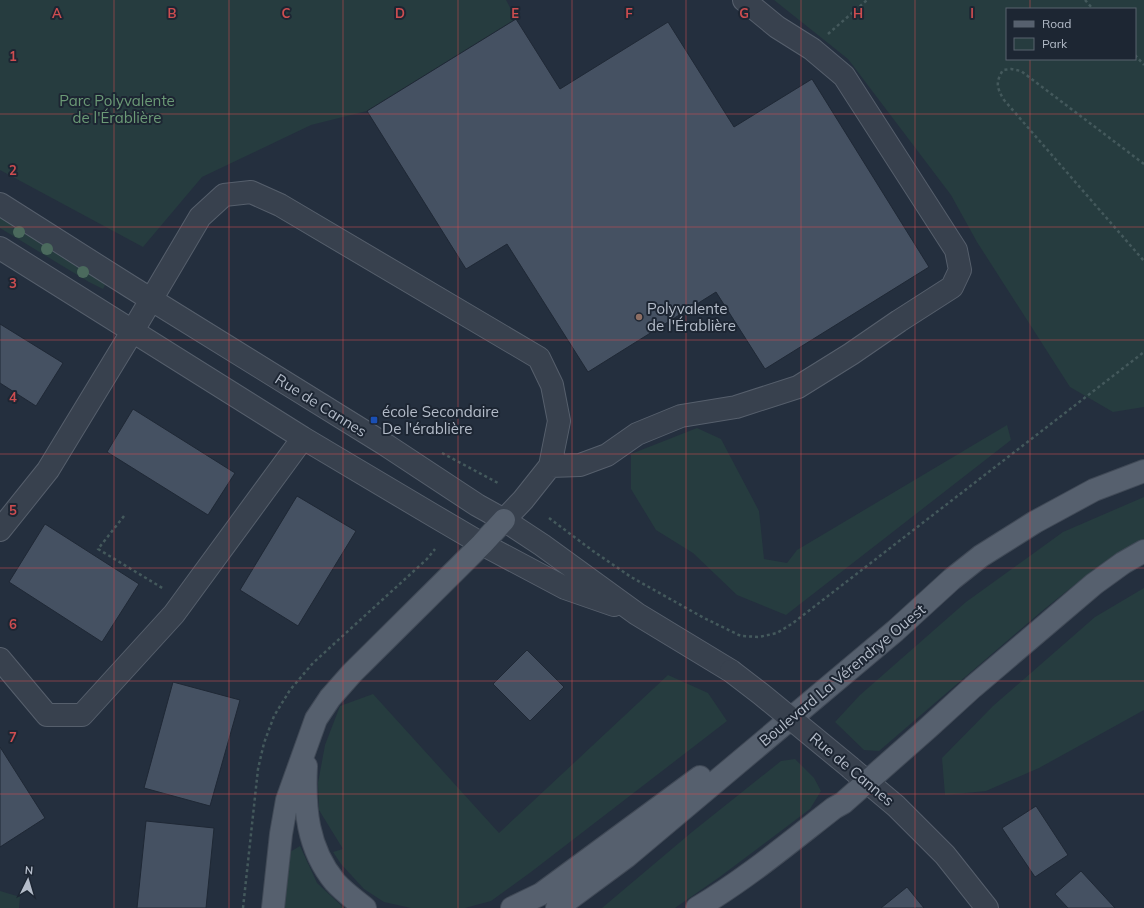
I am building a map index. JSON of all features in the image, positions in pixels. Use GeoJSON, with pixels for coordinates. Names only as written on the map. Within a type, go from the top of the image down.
{"type":"FeatureCollection","features":[{"type":"Feature","properties":{"kind":"main road","name":"Boulevard La Vérendrye Ouest"},"geometry":{"type":"LineString","coordinates":[[557,908],[626,857],[895,631],[952,579],[981,556],[1035,522],[1094,490],[1144,470]]}},
{"type":"Feature","properties":{"kind":"main road"},"geometry":{"type":"LineString","coordinates":[[272,908],[281,834],[287,800],[316,719],[330,698],[347,678],[460,563],[482,544],[504,520]]}},
{"type":"Feature","properties":{"kind":"main road"},"geometry":{"type":"LineString","coordinates":[[697,908],[753,870],[834,808],[843,803],[859,775],[928,728],[973,687],[1094,584],[1123,563],[1144,551]]}},
{"type":"Feature","properties":{"kind":"main road"},"geometry":{"type":"LineString","coordinates":[[512,908],[541,894],[833,682]]}},
{"type":"Feature","properties":{"kind":"main road"},"geometry":{"type":"LineString","coordinates":[[306,745],[305,799],[311,839],[321,862],[335,882],[365,908]]}},
{"type":"Feature","properties":{"kind":"street"},"geometry":{"type":"LineString","coordinates":[[550,466],[580,464],[607,455],[637,434],[681,416],[736,407],[798,387],[952,287],[960,270],[956,250],[844,76],[812,49],[777,27],[744,0]]}},
{"type":"Feature","properties":{"kind":"street"},"geometry":{"type":"LineString","coordinates":[[0,530],[48,470],[200,217],[224,195],[251,192],[280,205],[539,358],[552,384],[559,421],[550,466],[523,500],[504,520]]}},
{"type":"Feature","properties":{"kind":"street","name":"Rue de Cannes"},"geometry":{"type":"LineString","coordinates":[[0,204],[386,445],[477,505],[504,520],[542,545],[637,614],[730,671],[761,694],[896,806],[946,855],[987,908]]}},
{"type":"Feature","properties":{"kind":"street","name":"Rue de Cannes"},"geometry":{"type":"LineString","coordinates":[[0,248],[303,438],[482,544],[564,588],[637,614]]}},
{"type":"Feature","properties":{"kind":"street"},"geometry":{"type":"LineString","coordinates":[[0,659],[47,714],[82,715],[174,614],[303,438]]}},
{"type":"Feature","properties":{"kind":"path"},"geometry":{"type":"LineString","coordinates":[[812,49],[867,0]]}},
{"type":"Feature","properties":{"kind":"path"},"geometry":{"type":"LineString","coordinates":[[1084,0],[1092,8]]}},
{"type":"Feature","properties":{"kind":"path"},"geometry":{"type":"LineString","coordinates":[[1136,56],[1144,65]]}},
{"type":"Feature","properties":{"kind":"path"},"geometry":{"type":"LineString","coordinates":[[1143,259],[1004,100],[998,88],[998,77],[1003,70],[1011,69],[1021,71],[1144,164]]}},
{"type":"Feature","properties":{"kind":"path"},"geometry":{"type":"LineString","coordinates":[[549,518],[631,577],[704,618],[741,636],[758,637],[777,633],[799,618],[1144,352]]}},
{"type":"Feature","properties":{"kind":"path"},"geometry":{"type":"LineString","coordinates":[[124,516],[98,549],[184,601]]}},
{"type":"Feature","properties":{"kind":"green space","name":"Parc Polyvalente de l'Érablière"},"geometry":{"type":"Polygon","coordinates":[[[0,0],[506,0],[516,19],[367,111],[311,125],[202,177],[143,247],[0,170],[0,0]]]}},
{"type":"Feature","properties":{"kind":"green space"},"geometry":{"type":"Polygon","coordinates":[[[774,0],[1144,0],[1144,407],[1113,412],[1070,387],[977,242],[951,195],[848,59],[774,0]]]}},
{"type":"Feature","properties":{"kind":"green space"},"geometry":{"type":"Polygon","coordinates":[[[0,214],[95,275],[105,285],[103,289],[0,228],[0,214]]]}},
{"type":"Feature","properties":{"kind":"green space"},"geometry":{"type":"Polygon","coordinates":[[[1007,425],[1011,440],[786,615],[737,595],[693,553],[656,530],[631,489],[631,454],[697,428],[721,439],[759,511],[764,559],[787,563],[797,550],[1007,425]]]}},
{"type":"Feature","properties":{"kind":"green space"},"geometry":{"type":"Polygon","coordinates":[[[1144,497],[1144,539],[1093,570],[1042,611],[879,751],[864,750],[835,722],[860,695],[966,602],[1063,532],[1144,497]]]}},
{"type":"Feature","properties":{"kind":"green space"},"geometry":{"type":"Polygon","coordinates":[[[1144,588],[1144,710],[1039,768],[986,791],[945,795],[942,758],[993,706],[1095,617],[1144,588]]]}},
{"type":"Feature","properties":{"kind":"green space"},"geometry":{"type":"Polygon","coordinates":[[[668,675],[708,693],[727,721],[491,901],[465,908],[411,908],[384,902],[364,889],[341,864],[333,852],[343,849],[319,810],[318,783],[325,745],[340,706],[373,694],[499,833],[668,675]]]}},
{"type":"Feature","properties":{"kind":"green space"},"geometry":{"type":"Polygon","coordinates":[[[795,759],[814,778],[821,791],[810,809],[721,876],[675,908],[602,908],[692,832],[781,761],[795,759]]]}},
{"type":"Feature","properties":{"kind":"green space"},"geometry":{"type":"Polygon","coordinates":[[[300,846],[317,883],[344,908],[283,908],[290,852],[300,846]]]}},
{"type":"Feature","properties":{"kind":"green space"},"geometry":{"type":"Polygon","coordinates":[[[0,891],[20,897],[19,908],[0,908],[0,891]]]}},
{"type":"Feature","properties":{"kind":"building"},"geometry":{"type":"Polygon","coordinates":[[[516,19],[560,89],[668,22],[734,127],[812,79],[929,267],[765,369],[716,292],[588,372],[507,244],[466,269],[367,111],[516,19]]]}},
{"type":"Feature","properties":{"kind":"building"},"geometry":{"type":"Polygon","coordinates":[[[0,324],[63,363],[36,406],[0,383],[0,324]]]}},
{"type":"Feature","properties":{"kind":"building"},"geometry":{"type":"Polygon","coordinates":[[[133,409],[235,473],[208,515],[107,452],[133,409]]]}},
{"type":"Feature","properties":{"kind":"building"},"geometry":{"type":"Polygon","coordinates":[[[297,496],[356,531],[298,626],[240,590],[297,496]]]}},
{"type":"Feature","properties":{"kind":"building"},"geometry":{"type":"Polygon","coordinates":[[[45,524],[139,584],[102,642],[9,582],[45,524]]]}},
{"type":"Feature","properties":{"kind":"building"},"geometry":{"type":"Polygon","coordinates":[[[527,650],[564,687],[530,721],[493,684],[527,650]]]}},
{"type":"Feature","properties":{"kind":"building"},"geometry":{"type":"Polygon","coordinates":[[[173,682],[240,700],[210,806],[144,788],[173,682]]]}},
{"type":"Feature","properties":{"kind":"building"},"geometry":{"type":"Polygon","coordinates":[[[0,747],[45,818],[0,847],[0,747]]]}},
{"type":"Feature","properties":{"kind":"building"},"geometry":{"type":"Polygon","coordinates":[[[1036,806],[1068,855],[1035,877],[1002,828],[1036,806]]]}},
{"type":"Feature","properties":{"kind":"building"},"geometry":{"type":"Polygon","coordinates":[[[146,821],[214,828],[206,908],[137,908],[146,821]]]}},
{"type":"Feature","properties":{"kind":"building"},"geometry":{"type":"Polygon","coordinates":[[[1081,871],[1115,908],[1068,908],[1055,894],[1081,871]]]}},
{"type":"Feature","properties":{"kind":"building"},"geometry":{"type":"Polygon","coordinates":[[[907,887],[924,908],[881,908],[907,887]]]}},
{"type":"Feature","properties":{"kind":"place","name":"Polyvalente de l'Érablière"},"geometry":{"type":"Point","coordinates":[639,317]}},
{"type":"Feature","properties":{"kind":"place","name":"école Secondaire De l'érablière"},"geometry":{"type":"Point","coordinates":[374,420]}}]}
